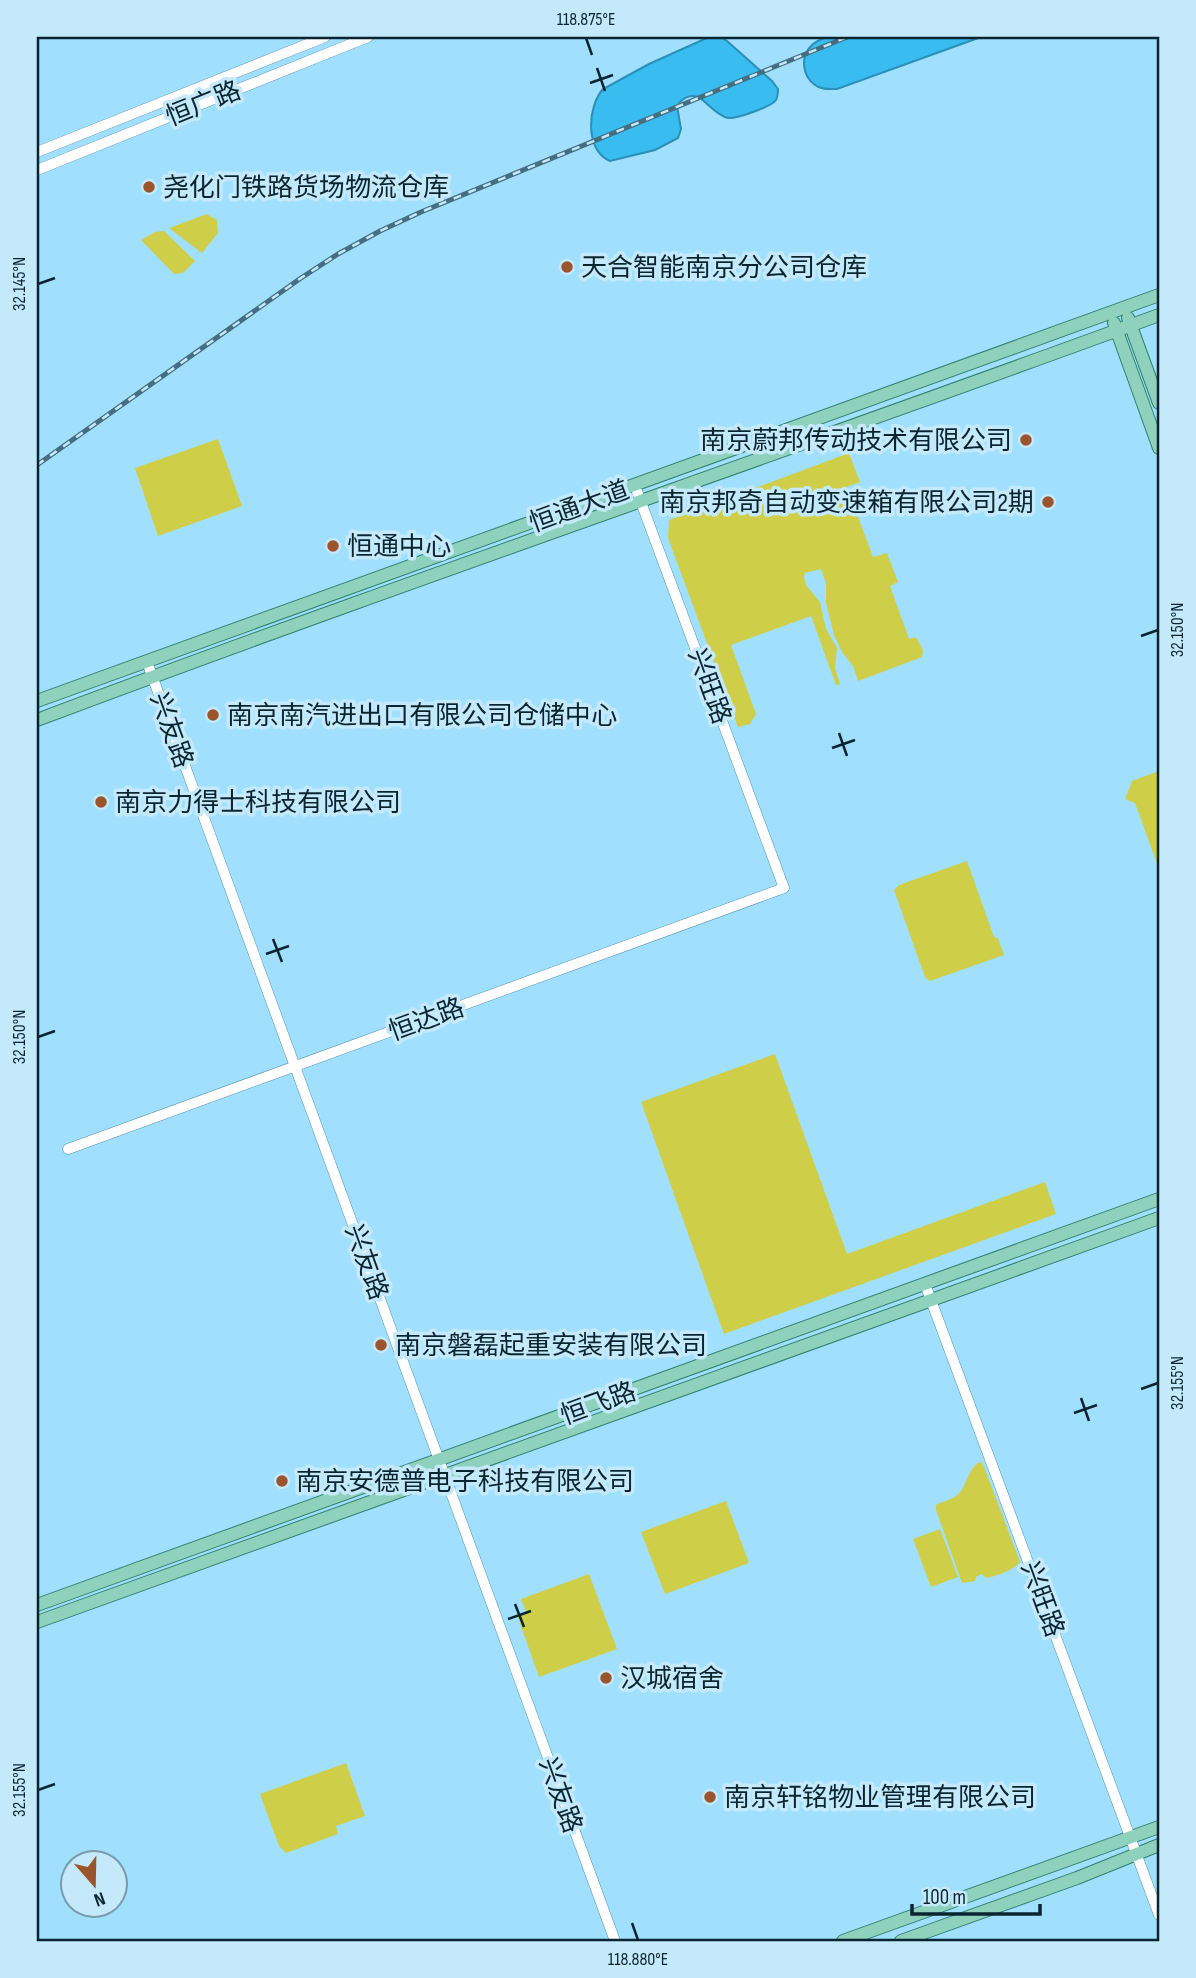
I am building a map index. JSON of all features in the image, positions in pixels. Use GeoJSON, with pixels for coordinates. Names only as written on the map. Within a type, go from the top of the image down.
{"type":"FeatureCollection","features":[{"type":"Feature","properties":{"kind":"main road","name":"恒通大道"},"geometry":{"type":"LineString","coordinates":[[37,701],[1159,295]]}},
{"type":"Feature","properties":{"kind":"main road"},"geometry":{"type":"LineString","coordinates":[[1124,308],[1159,403]]}},
{"type":"Feature","properties":{"kind":"main road"},"geometry":{"type":"LineString","coordinates":[[1110,313],[1159,448]]}},
{"type":"Feature","properties":{"kind":"main road","name":"恒通大道"},"geometry":{"type":"LineString","coordinates":[[37,720],[1159,314]]}},
{"type":"Feature","properties":{"kind":"main road","name":"恒飞路"},"geometry":{"type":"LineString","coordinates":[[37,1605],[1159,1199]]}},
{"type":"Feature","properties":{"kind":"main road","name":"恒飞路"},"geometry":{"type":"LineString","coordinates":[[37,1622],[1159,1218]]}},
{"type":"Feature","properties":{"kind":"main road"},"geometry":{"type":"LineString","coordinates":[[843,1941],[1159,1827]]}},
{"type":"Feature","properties":{"kind":"main road"},"geometry":{"type":"LineString","coordinates":[[901,1941],[1077,1878],[1159,1845]]}},
{"type":"Feature","properties":{"kind":"street","name":"恒广路"},"geometry":{"type":"LineString","coordinates":[[37,152],[325,37]]}},
{"type":"Feature","properties":{"kind":"street","name":"恒广路"},"geometry":{"type":"LineString","coordinates":[[37,170],[368,37]]}},
{"type":"Feature","properties":{"kind":"street","name":"兴旺路"},"geometry":{"type":"LineString","coordinates":[[635,486],[784,888]]}},
{"type":"Feature","properties":{"kind":"street","name":"兴友路"},"geometry":{"type":"LineString","coordinates":[[147,662],[615,1941]]}},
{"type":"Feature","properties":{"kind":"street","name":"恒达路"},"geometry":{"type":"LineString","coordinates":[[68,1149],[784,888]]}},
{"type":"Feature","properties":{"kind":"street","name":"兴旺路"},"geometry":{"type":"LineString","coordinates":[[925,1284],[1159,1915]]}},
{"type":"Feature","properties":{"kind":"shaded area"},"geometry":{"type":"Polygon","coordinates":[[[207,214],[217,220],[218,233],[202,253],[169,228],[207,214]]]}},
{"type":"Feature","properties":{"kind":"shaded area"},"geometry":{"type":"Polygon","coordinates":[[[164,231],[195,261],[183,273],[174,274],[141,240],[155,232],[164,231]]]}},
{"type":"Feature","properties":{"kind":"shaded area"},"geometry":{"type":"Polygon","coordinates":[[[218,439],[242,506],[158,536],[135,468],[218,439]]]}},
{"type":"Feature","properties":{"kind":"shaded area"},"geometry":{"type":"Polygon","coordinates":[[[849,453],[860,482],[847,487],[873,557],[887,553],[898,582],[890,586],[909,639],[916,637],[923,650],[922,657],[858,681],[853,666],[834,635],[826,603],[826,583],[821,569],[805,573],[806,585],[820,602],[826,629],[837,648],[835,668],[840,684],[836,685],[811,616],[731,645],[756,714],[750,724],[738,727],[668,538],[669,520],[849,453]]]}},
{"type":"Feature","properties":{"kind":"shaded area"},"geometry":{"type":"Polygon","coordinates":[[[1159,771],[1159,869],[1135,803],[1125,799],[1132,781],[1159,771]]]}},
{"type":"Feature","properties":{"kind":"shaded area"},"geometry":{"type":"Polygon","coordinates":[[[967,861],[994,937],[998,938],[1004,955],[930,981],[925,977],[894,890],[899,885],[967,861]]]}},
{"type":"Feature","properties":{"kind":"shaded area"},"geometry":{"type":"Polygon","coordinates":[[[775,1054],[847,1254],[1045,1182],[1056,1214],[724,1334],[641,1102],[775,1054]]]}},
{"type":"Feature","properties":{"kind":"shaded area"},"geometry":{"type":"Polygon","coordinates":[[[980,1462],[1020,1562],[1001,1574],[987,1578],[981,1574],[975,1581],[962,1583],[936,1505],[959,1494],[980,1462]]]}},
{"type":"Feature","properties":{"kind":"shaded area"},"geometry":{"type":"Polygon","coordinates":[[[726,1501],[749,1563],[665,1594],[641,1532],[726,1501]]]}},
{"type":"Feature","properties":{"kind":"shaded area"},"geometry":{"type":"Polygon","coordinates":[[[940,1529],[958,1577],[931,1587],[913,1539],[940,1529]]]}},
{"type":"Feature","properties":{"kind":"shaded area"},"geometry":{"type":"Polygon","coordinates":[[[589,1574],[617,1649],[539,1677],[517,1615],[526,1612],[521,1599],[589,1574]]]}},
{"type":"Feature","properties":{"kind":"shaded area"},"geometry":{"type":"Polygon","coordinates":[[[346,1763],[365,1816],[336,1826],[338,1834],[286,1853],[279,1846],[260,1794],[346,1763]]]}},
{"type":"Feature","properties":{"kind":"water"},"geometry":{"type":"Polygon","coordinates":[[[709,37],[721,37],[727,41],[772,81],[778,89],[776,100],[753,112],[728,118],[700,98],[687,97],[677,106],[681,129],[678,138],[655,150],[610,161],[602,156],[596,148],[591,128],[594,106],[603,89],[649,64],[709,37]]]}},
{"type":"Feature","properties":{"kind":"water"},"geometry":{"type":"Polygon","coordinates":[[[827,37],[981,37],[831,89],[815,85],[807,76],[804,66],[808,50],[815,42],[827,37]]]}},
{"type":"Feature","properties":{"kind":"railway"},"geometry":{"type":"LineString","coordinates":[[37,465],[301,278],[380,231],[847,37]]}},
{"type":"Feature","properties":{"kind":"place","name":"尧化门铁路货场物流仓库"},"geometry":{"type":"Point","coordinates":[149,187]}},
{"type":"Feature","properties":{"kind":"place","name":"天合智能南京分公司仓库"},"geometry":{"type":"Point","coordinates":[567,267]}},
{"type":"Feature","properties":{"kind":"place","name":"南京蔚邦传动技术有限公司"},"geometry":{"type":"Point","coordinates":[1026,440]}},
{"type":"Feature","properties":{"kind":"place","name":"南京邦奇自动变速箱有限公司2期"},"geometry":{"type":"Point","coordinates":[1048,502]}},
{"type":"Feature","properties":{"kind":"place","name":"恒通中心"},"geometry":{"type":"Point","coordinates":[333,546]}},
{"type":"Feature","properties":{"kind":"place","name":"南京南汽进出口有限公司仓储中心"},"geometry":{"type":"Point","coordinates":[213,715]}},
{"type":"Feature","properties":{"kind":"place","name":"南京力得士科技有限公司"},"geometry":{"type":"Point","coordinates":[101,802]}},
{"type":"Feature","properties":{"kind":"place","name":"南京磐磊起重安装有限公司"},"geometry":{"type":"Point","coordinates":[381,1345]}},
{"type":"Feature","properties":{"kind":"place","name":"南京安德普电子科技有限公司"},"geometry":{"type":"Point","coordinates":[282,1481]}},
{"type":"Feature","properties":{"kind":"place","name":"汉城宿舍"},"geometry":{"type":"Point","coordinates":[606,1678]}},
{"type":"Feature","properties":{"kind":"place","name":"南京轩铭物业管理有限公司"},"geometry":{"type":"Point","coordinates":[710,1797]}}]}
